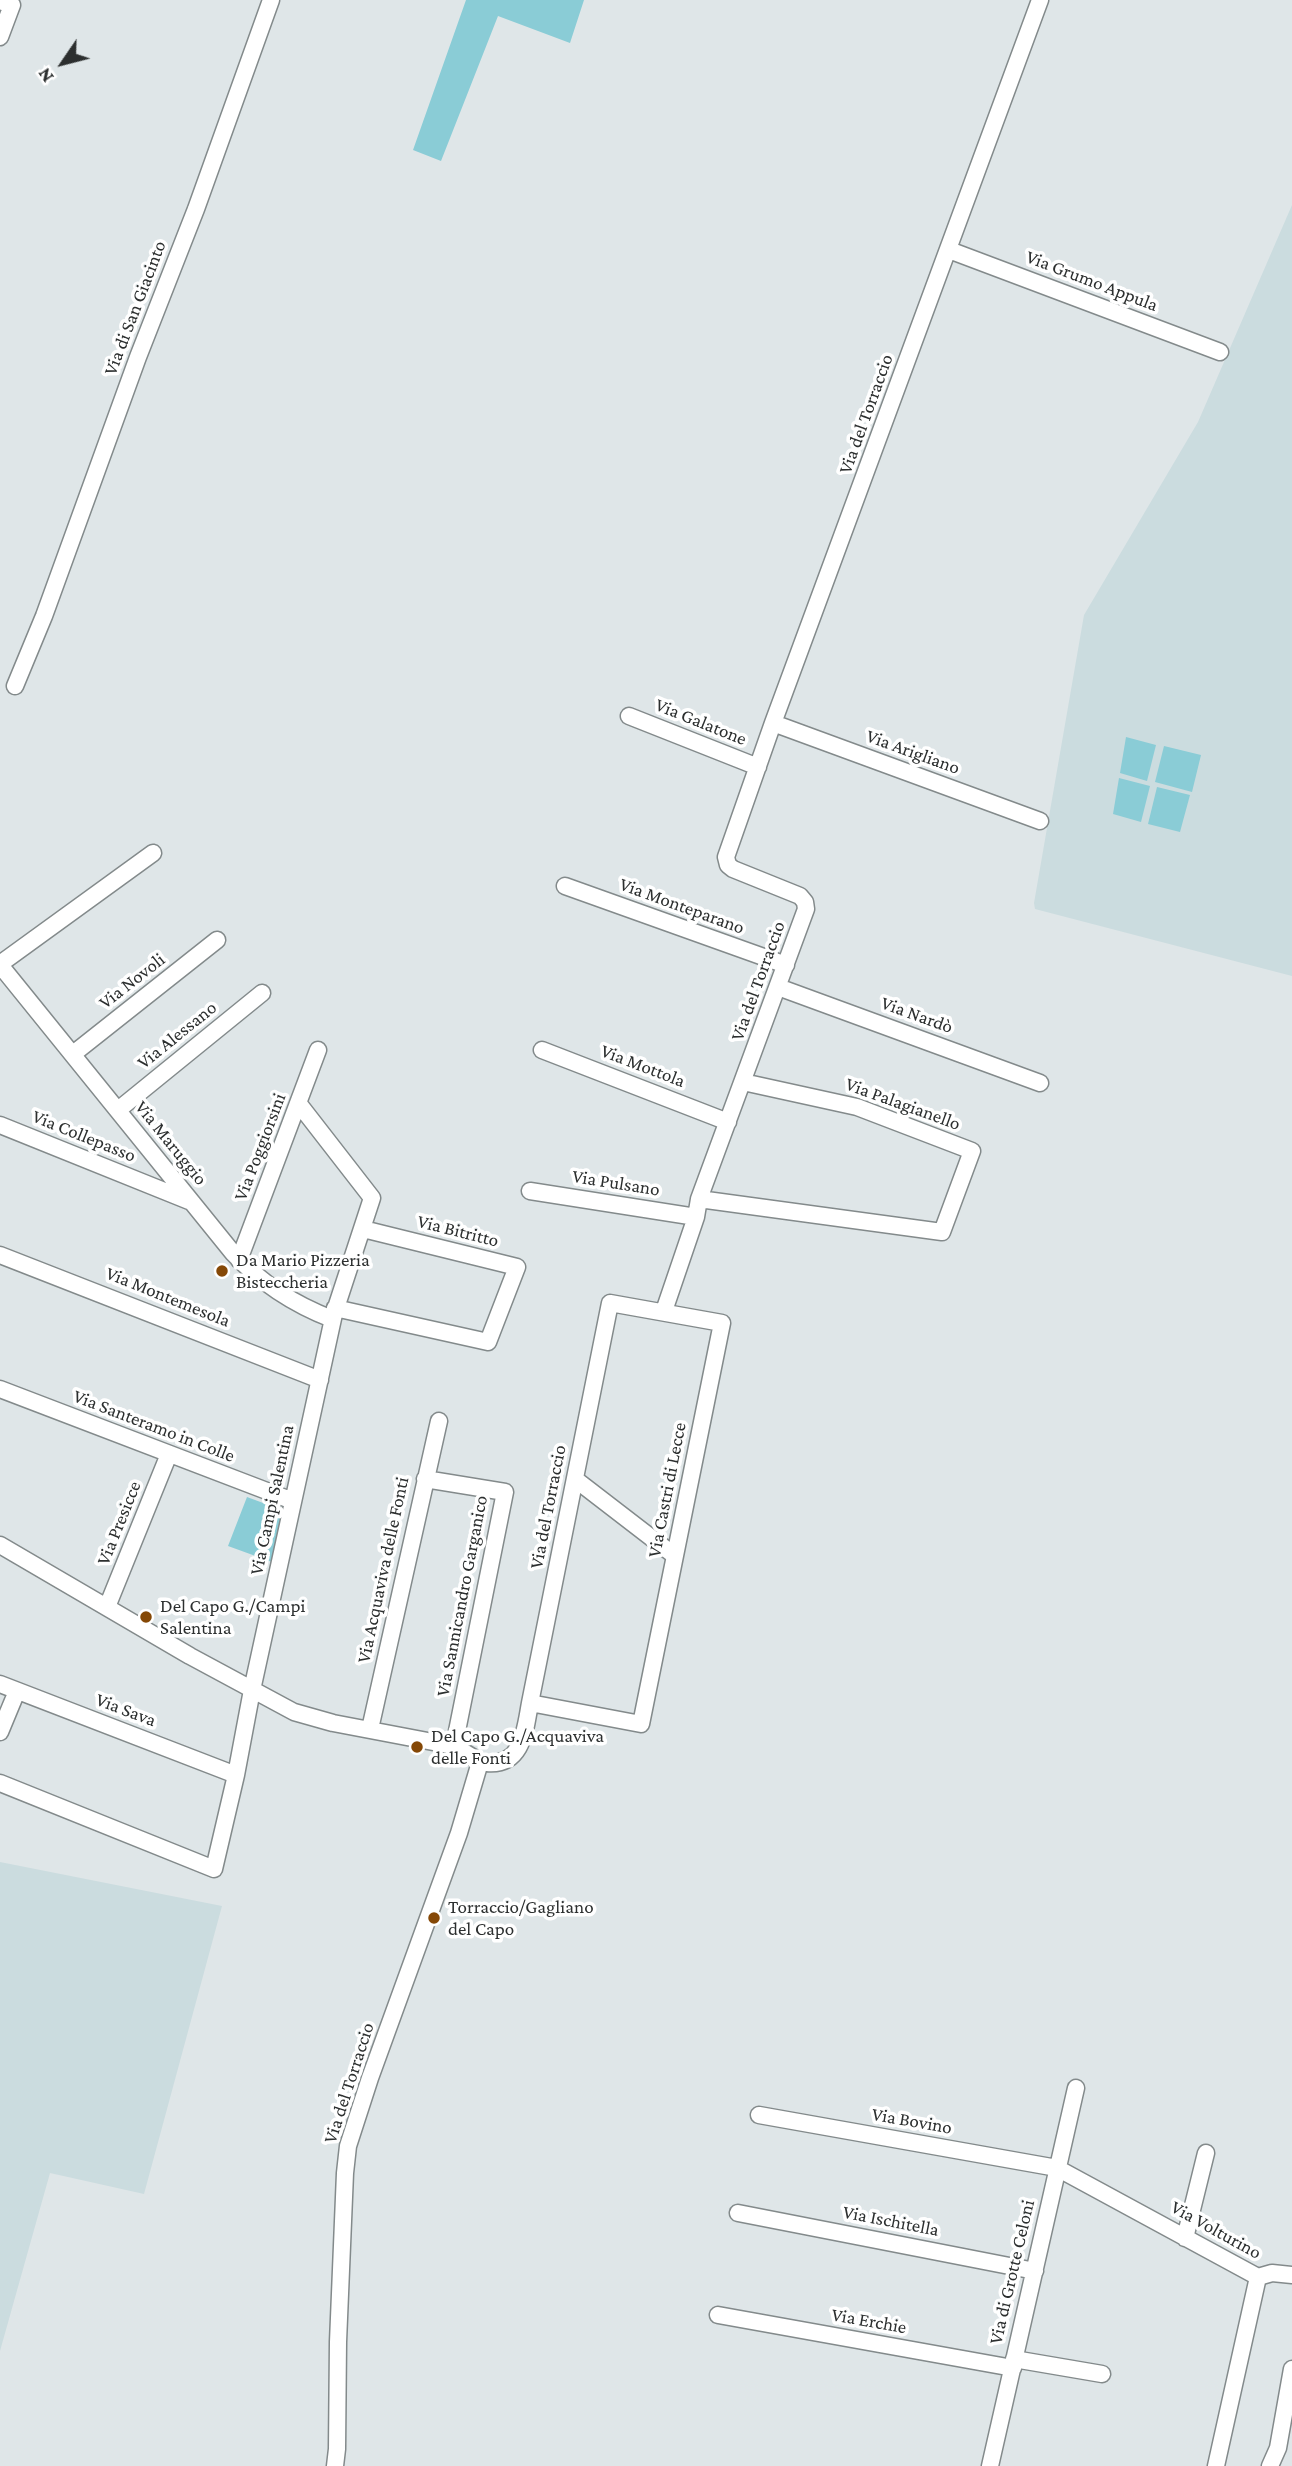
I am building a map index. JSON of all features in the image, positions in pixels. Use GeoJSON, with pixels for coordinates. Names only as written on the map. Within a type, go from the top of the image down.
{"type":"FeatureCollection","features":[{"type":"Feature","properties":{"kind":"street","name":"Via di San Giacinto"},"geometry":{"type":"LineString","coordinates":[[15,686],[196,209],[271,0]]}},
{"type":"Feature","properties":{"kind":"street","name":"Via del Torraccio"},"geometry":{"type":"LineString","coordinates":[[335,2466],[344,2186],[348,2146],[480,1764],[501,1762],[519,1750],[610,1303],[664,1311],[699,1199],[806,909],[800,896],[733,869],[726,862],[726,857],[1040,0]]}},
{"type":"Feature","properties":{"kind":"street"},"geometry":{"type":"LineString","coordinates":[[0,37],[9,2]]}},
{"type":"Feature","properties":{"kind":"street","name":"Via Grumo Appula"},"geometry":{"type":"LineString","coordinates":[[948,250],[1220,352]]}},
{"type":"Feature","properties":{"kind":"street","name":"Via Galatone"},"geometry":{"type":"LineString","coordinates":[[629,716],[758,767]]}},
{"type":"Feature","properties":{"kind":"street","name":"Via Arigliano"},"geometry":{"type":"LineString","coordinates":[[773,723],[1040,821]]}},
{"type":"Feature","properties":{"kind":"street"},"geometry":{"type":"LineString","coordinates":[[0,965],[153,853]]}},
{"type":"Feature","properties":{"kind":"street","name":"Via Monteparano"},"geometry":{"type":"LineString","coordinates":[[565,886],[786,965]]}},
{"type":"Feature","properties":{"kind":"street","name":"Via Novoli"},"geometry":{"type":"LineString","coordinates":[[72,1054],[216,940]]}},
{"type":"Feature","properties":{"kind":"street","name":"Via Maruggio"},"geometry":{"type":"LineString","coordinates":[[0,965],[239,1260],[262,1282],[285,1298],[334,1314]]}},
{"type":"Feature","properties":{"kind":"street","name":"Via Nardò"},"geometry":{"type":"LineString","coordinates":[[778,987],[1040,1083]]}},
{"type":"Feature","properties":{"kind":"street","name":"Via Alessano"},"geometry":{"type":"LineString","coordinates":[[118,1110],[262,993]]}},
{"type":"Feature","properties":{"kind":"street","name":"Via Poggiorsini"},"geometry":{"type":"LineString","coordinates":[[239,1260],[318,1050]]}},
{"type":"Feature","properties":{"kind":"street","name":"Via Mottola"},"geometry":{"type":"LineString","coordinates":[[542,1050],[728,1122]]}},
{"type":"Feature","properties":{"kind":"street","name":"Via Palagianello"},"geometry":{"type":"LineString","coordinates":[[699,1199],[942,1232],[972,1152],[858,1107],[743,1082]]}},
{"type":"Feature","properties":{"kind":"street","name":"Via Campi Salentina"},"geometry":{"type":"LineString","coordinates":[[0,1783],[214,1869],[334,1314],[372,1198],[299,1104]]}},
{"type":"Feature","properties":{"kind":"street","name":"Via Collepasso"},"geometry":{"type":"LineString","coordinates":[[0,1125],[192,1202]]}},
{"type":"Feature","properties":{"kind":"street","name":"Via Pulsano"},"geometry":{"type":"LineString","coordinates":[[530,1191],[695,1217]]}},
{"type":"Feature","properties":{"kind":"street","name":"Via Bitritto"},"geometry":{"type":"LineString","coordinates":[[334,1314],[488,1342],[517,1267],[363,1229]]}},
{"type":"Feature","properties":{"kind":"street","name":"Via Montemesola"},"geometry":{"type":"LineString","coordinates":[[0,1255],[320,1380]]}},
{"type":"Feature","properties":{"kind":"street","name":"Via Castri di Lecce"},"geometry":{"type":"LineString","coordinates":[[530,1703],[641,1724],[722,1323],[664,1311]]}},
{"type":"Feature","properties":{"kind":"street","name":"Via Santeramo in Colle"},"geometry":{"type":"LineString","coordinates":[[0,1390],[293,1502]]}},
{"type":"Feature","properties":{"kind":"street","name":"Via Acquaviva delle Fonti"},"geometry":{"type":"LineString","coordinates":[[370,1729],[439,1421]]}},
{"type":"Feature","properties":{"kind":"street","name":"Via Presicce"},"geometry":{"type":"LineString","coordinates":[[107,1607],[169,1454]]}},
{"type":"Feature","properties":{"kind":"street","name":"Via Sannicandro Garganico"},"geometry":{"type":"LineString","coordinates":[[425,1479],[505,1492],[454,1746]]}},
{"type":"Feature","properties":{"kind":"street"},"geometry":{"type":"LineString","coordinates":[[575,1479],[676,1556]]}},
{"type":"Feature","properties":{"kind":"street"},"geometry":{"type":"LineString","coordinates":[[0,1545],[251,1690],[294,1712],[333,1723],[454,1746],[480,1764]]}},
{"type":"Feature","properties":{"kind":"street","name":"Via Sava"},"geometry":{"type":"LineString","coordinates":[[0,1684],[236,1775]]}},
{"type":"Feature","properties":{"kind":"street"},"geometry":{"type":"LineString","coordinates":[[0,1732],[17,1691]]}},
{"type":"Feature","properties":{"kind":"street","name":"Via di Grotte Celoni"},"geometry":{"type":"LineString","coordinates":[[990,2466],[1076,2088]]}},
{"type":"Feature","properties":{"kind":"street","name":"Via Bovino"},"geometry":{"type":"LineString","coordinates":[[759,2115],[1057,2168]]}},
{"type":"Feature","properties":{"kind":"street"},"geometry":{"type":"LineString","coordinates":[[1185,2238],[1206,2153]]}},
{"type":"Feature","properties":{"kind":"street","name":"Via Volturino"},"geometry":{"type":"LineString","coordinates":[[1057,2168],[1258,2277],[1216,2466]]}},
{"type":"Feature","properties":{"kind":"street","name":"Via Ischitella"},"geometry":{"type":"LineString","coordinates":[[738,2213],[1035,2271]]}},
{"type":"Feature","properties":{"kind":"street"},"geometry":{"type":"LineString","coordinates":[[1258,2277],[1275,2273],[1292,2275]]}},
{"type":"Feature","properties":{"kind":"street","name":"Via Erchie"},"geometry":{"type":"LineString","coordinates":[[718,2315],[1013,2364],[1102,2374]]}},
{"type":"Feature","properties":{"kind":"street"},"geometry":{"type":"LineString","coordinates":[[1270,2466],[1278,2448],[1292,2369]]}},
{"type":"Feature","properties":{"kind":"shaded area"},"geometry":{"type":"Polygon","coordinates":[[[466,0],[584,0],[570,43],[498,16],[441,161],[413,150],[466,0]]]}},
{"type":"Feature","properties":{"kind":"shaded area"},"geometry":{"type":"Polygon","coordinates":[[[1292,205],[1292,976],[1035,909],[1034,903],[1084,615],[1198,422],[1292,205]]]}},
{"type":"Feature","properties":{"kind":"shaded area"},"geometry":{"type":"Polygon","coordinates":[[[1126,737],[1156,745],[1147,781],[1120,773],[1126,737]]]}},
{"type":"Feature","properties":{"kind":"shaded area"},"geometry":{"type":"Polygon","coordinates":[[[1164,746],[1201,755],[1192,792],[1155,782],[1164,746]]]}},
{"type":"Feature","properties":{"kind":"shaded area"},"geometry":{"type":"Polygon","coordinates":[[[1119,778],[1150,786],[1141,822],[1113,814],[1119,778]]]}},
{"type":"Feature","properties":{"kind":"shaded area"},"geometry":{"type":"Polygon","coordinates":[[[1157,787],[1190,795],[1180,832],[1148,824],[1157,787]]]}},
{"type":"Feature","properties":{"kind":"shaded area"},"geometry":{"type":"Polygon","coordinates":[[[247,1497],[282,1510],[272,1562],[228,1546],[247,1497]]]}},
{"type":"Feature","properties":{"kind":"shaded area"},"geometry":{"type":"Polygon","coordinates":[[[0,1862],[222,1906],[144,2194],[50,2173],[0,2351],[0,1862]]]}},
{"type":"Feature","properties":{"kind":"place","name":"Da Mario Pizzeria Bisteccheria"},"geometry":{"type":"Point","coordinates":[222,1271]}},
{"type":"Feature","properties":{"kind":"place","name":"Del Capo G./Campi Salentina"},"geometry":{"type":"Point","coordinates":[146,1617]}},
{"type":"Feature","properties":{"kind":"place","name":"Del Capo G./Acquaviva delle Fonti"},"geometry":{"type":"Point","coordinates":[417,1747]}},
{"type":"Feature","properties":{"kind":"place","name":"Torraccio/Gagliano del Capo"},"geometry":{"type":"Point","coordinates":[434,1918]}}]}
